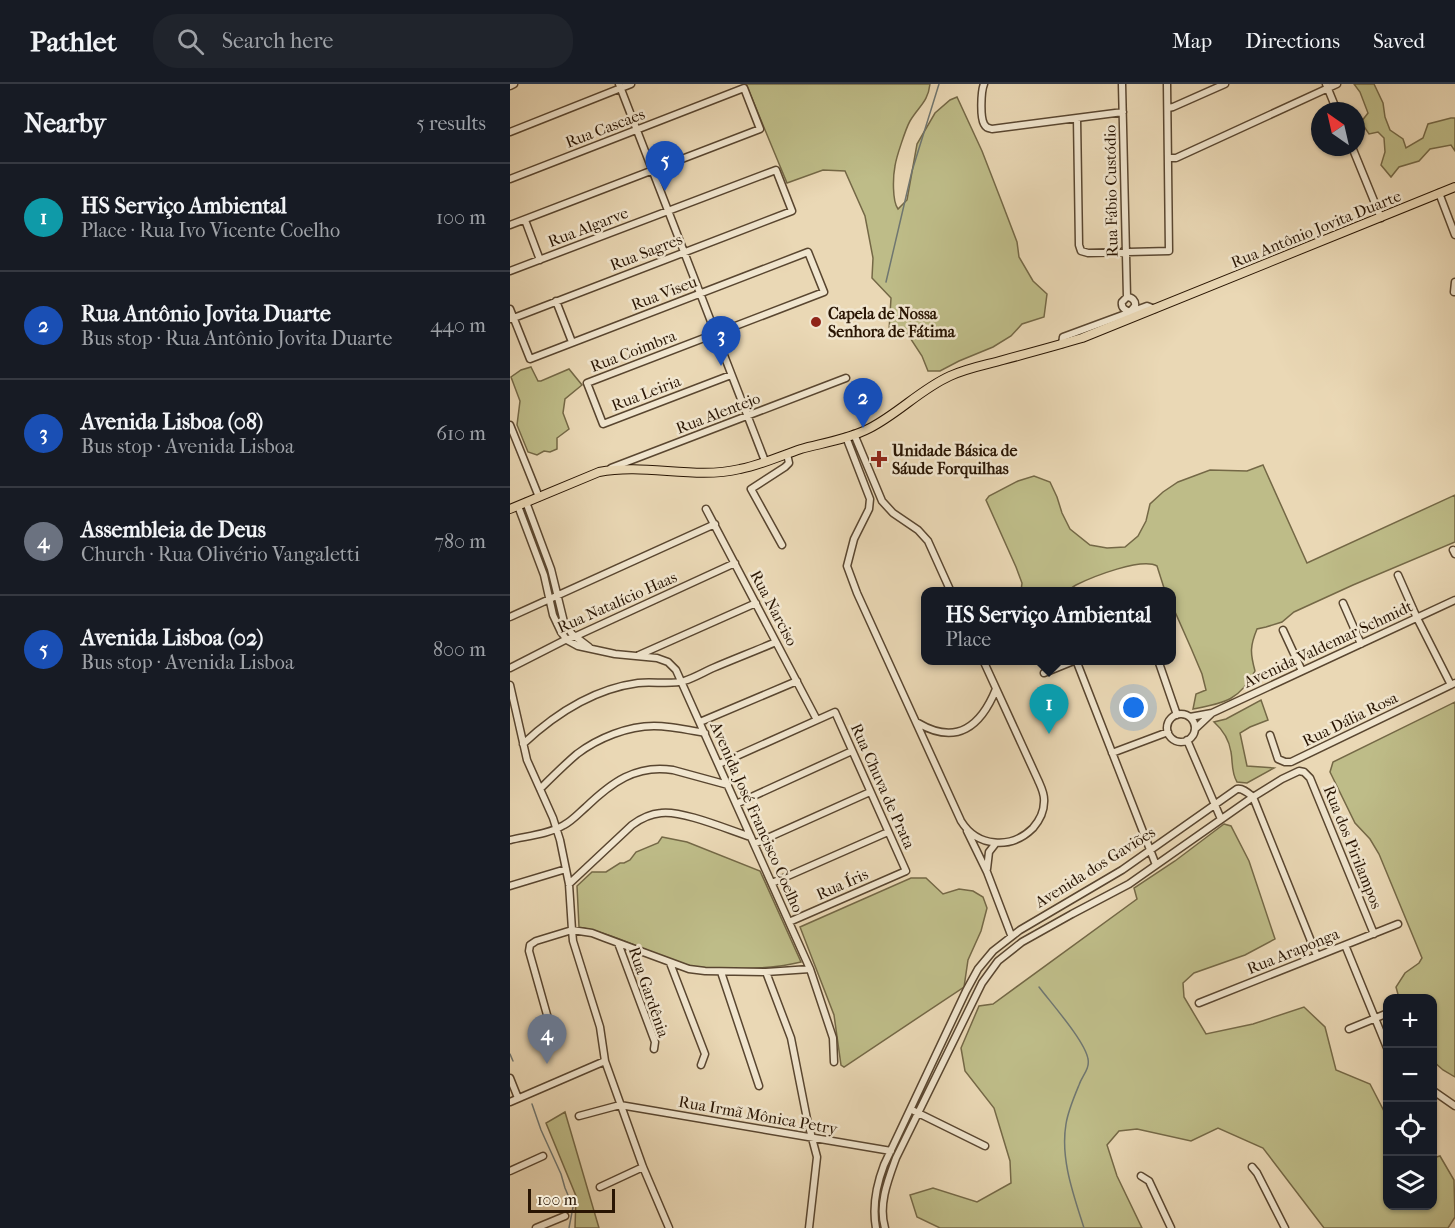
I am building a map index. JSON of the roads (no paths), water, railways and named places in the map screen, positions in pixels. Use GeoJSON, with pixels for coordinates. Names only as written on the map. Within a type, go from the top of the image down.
{"type":"FeatureCollection","features":[{"type":"Feature","properties":{"kind":"main road","name":"Rua Antônio Jovita Duarte"},"geometry":{"type":"LineString","coordinates":[[514,507],[599,472],[717,473],[741,469],[850,435],[879,423],[938,382],[957,373],[1088,336],[1455,187]]}},
{"type":"Feature","properties":{"kind":"street"},"geometry":{"type":"LineString","coordinates":[[510,132],[620,86],[631,84]]}},
{"type":"Feature","properties":{"kind":"street"},"geometry":{"type":"LineString","coordinates":[[984,84],[981,90],[983,121],[985,126],[992,129],[1123,112]]}},
{"type":"Feature","properties":{"kind":"street","name":"Rua Fábio Custódio"},"geometry":{"type":"LineString","coordinates":[[1122,84],[1127,297],[1135,301],[1135,306],[1130,312]]}},
{"type":"Feature","properties":{"kind":"street"},"geometry":{"type":"LineString","coordinates":[[1077,118],[1079,244],[1082,251],[1088,253],[1168,251],[1167,84]]}},
{"type":"Feature","properties":{"kind":"street"},"geometry":{"type":"LineString","coordinates":[[1168,108],[1225,84]]}},
{"type":"Feature","properties":{"kind":"street"},"geometry":{"type":"LineString","coordinates":[[1168,158],[1176,158],[1327,86],[1337,84]]}},
{"type":"Feature","properties":{"kind":"street"},"geometry":{"type":"LineString","coordinates":[[620,86],[765,461]]}},
{"type":"Feature","properties":{"kind":"street"},"geometry":{"type":"LineString","coordinates":[[1327,86],[1333,102]]}},
{"type":"Feature","properties":{"kind":"street","name":"Rua Cascaes"},"geometry":{"type":"LineString","coordinates":[[510,179],[744,88],[760,129],[652,171]]}},
{"type":"Feature","properties":{"kind":"street"},"geometry":{"type":"LineString","coordinates":[[1356,156],[1381,218]]}},
{"type":"Feature","properties":{"kind":"street","name":"Rua Algarve"},"geometry":{"type":"LineString","coordinates":[[510,271],[776,170],[792,211]]}},
{"type":"Feature","properties":{"kind":"street"},"geometry":{"type":"LineString","coordinates":[[510,225],[652,171]]}},
{"type":"Feature","properties":{"kind":"street"},"geometry":{"type":"LineString","coordinates":[[1439,193],[1455,235]]}},
{"type":"Feature","properties":{"kind":"street","name":"Rua Sagres"},"geometry":{"type":"LineString","coordinates":[[512,318],[792,211]]}},
{"type":"Feature","properties":{"kind":"street"},"geometry":{"type":"LineString","coordinates":[[525,220],[540,260]]}},
{"type":"Feature","properties":{"kind":"street","name":"Rua Coimbra"},"geometry":{"type":"LineString","coordinates":[[603,424],[587,383],[824,292],[808,252]]}},
{"type":"Feature","properties":{"kind":"street","name":"Rua Viseu"},"geometry":{"type":"LineString","coordinates":[[512,318],[530,358],[808,252]]}},
{"type":"Feature","properties":{"kind":"street"},"geometry":{"type":"LineString","coordinates":[[1454,292],[1455,282]]}},
{"type":"Feature","properties":{"kind":"street"},"geometry":{"type":"LineString","coordinates":[[556,301],[572,342]]}},
{"type":"Feature","properties":{"kind":"street"},"geometry":{"type":"LineString","coordinates":[[1062,344],[1063,337],[1147,306],[1155,309]]}},
{"type":"Feature","properties":{"kind":"street"},"geometry":{"type":"LineString","coordinates":[[510,309],[512,318]]}},
{"type":"Feature","properties":{"kind":"street","name":"Rua Leiria"},"geometry":{"type":"LineString","coordinates":[[603,424],[731,375]]}},
{"type":"Feature","properties":{"kind":"street","name":"Rua Alentejo"},"geometry":{"type":"LineString","coordinates":[[599,472],[846,378]]}},
{"type":"Feature","properties":{"kind":"street"},"geometry":{"type":"LineString","coordinates":[[510,425],[539,498]]}},
{"type":"Feature","properties":{"kind":"street"},"geometry":{"type":"LineString","coordinates":[[850,435],[882,501],[893,513],[923,534],[949,587]]}},
{"type":"Feature","properties":{"kind":"street"},"geometry":{"type":"LineString","coordinates":[[850,435],[870,505],[855,539],[847,566],[857,593],[987,872],[1011,935]]}},
{"type":"Feature","properties":{"kind":"street"},"geometry":{"type":"LineString","coordinates":[[782,545],[751,489],[785,467],[789,463],[787,454]]}},
{"type":"Feature","properties":{"kind":"street"},"geometry":{"type":"LineString","coordinates":[[638,458],[637,465],[642,471]]}},
{"type":"Feature","properties":{"kind":"street"},"geometry":{"type":"LineString","coordinates":[[870,505],[882,501]]}},
{"type":"Feature","properties":{"kind":"street","name":"Avenida José Francisco Coelho"},"geometry":{"type":"LineString","coordinates":[[526,502],[550,569],[564,622],[575,637],[592,649]]}},
{"type":"Feature","properties":{"kind":"street"},"geometry":{"type":"LineString","coordinates":[[514,507],[544,575],[558,626],[566,640]]}},
{"type":"Feature","properties":{"kind":"street","name":"Rua Narciso"},"geometry":{"type":"LineString","coordinates":[[706,509],[817,720]]}},
{"type":"Feature","properties":{"kind":"street"},"geometry":{"type":"LineString","coordinates":[[510,617],[715,524]]}},
{"type":"Feature","properties":{"kind":"street","name":"Rua Natalício Haas"},"geometry":{"type":"LineString","coordinates":[[510,668],[735,563]]}},
{"type":"Feature","properties":{"kind":"street"},"geometry":{"type":"LineString","coordinates":[[1398,575],[1417,618],[1453,684]]}},
{"type":"Feature","properties":{"kind":"street","name":"Avenida Valdemar Schmidt"},"geometry":{"type":"LineString","coordinates":[[1212,712],[1455,600]]}},
{"type":"Feature","properties":{"kind":"street"},"geometry":{"type":"LineString","coordinates":[[638,656],[756,603]]}},
{"type":"Feature","properties":{"kind":"street"},"geometry":{"type":"LineString","coordinates":[[1343,603],[1361,644]]}},
{"type":"Feature","properties":{"kind":"street"},"geometry":{"type":"LineString","coordinates":[[1283,630],[1302,671]]}},
{"type":"Feature","properties":{"kind":"street","name":"Avenida José Francisco Coelho"},"geometry":{"type":"LineString","coordinates":[[566,640],[578,646],[615,654],[657,658],[668,662],[675,668],[810,969],[833,1038],[834,1062]]}},
{"type":"Feature","properties":{"kind":"street"},"geometry":{"type":"LineString","coordinates":[[523,744],[557,715],[576,703],[608,690],[637,683],[682,682],[777,642]]}},
{"type":"Feature","properties":{"kind":"street"},"geometry":{"type":"LineString","coordinates":[[964,826],[982,840],[1004,843],[1017,839],[1031,830],[1040,817],[1044,802],[1038,780],[985,665]]}},
{"type":"Feature","properties":{"kind":"street"},"geometry":{"type":"LineString","coordinates":[[1044,673],[1064,665]]}},
{"type":"Feature","properties":{"kind":"street"},"geometry":{"type":"LineString","coordinates":[[1078,665],[1156,866]]}},
{"type":"Feature","properties":{"kind":"street"},"geometry":{"type":"LineString","coordinates":[[1160,665],[1178,715]]}},
{"type":"Feature","properties":{"kind":"street"},"geometry":{"type":"LineString","coordinates":[[700,722],[797,681]]}},
{"type":"Feature","properties":{"kind":"street","name":"Rua Dália Rosa"},"geometry":{"type":"LineString","coordinates":[[1270,735],[1278,759],[1291,762],[1453,684]]}},
{"type":"Feature","properties":{"kind":"street"},"geometry":{"type":"LineString","coordinates":[[510,685],[526,760],[557,828],[569,884],[573,941],[600,1027],[605,1061],[643,1167],[669,1228]]}},
{"type":"Feature","properties":{"kind":"street"},"geometry":{"type":"LineString","coordinates":[[917,723],[938,731],[965,730],[982,716],[996,689]]}},
{"type":"Feature","properties":{"kind":"street","name":"Rua Chuva de Prata"},"geometry":{"type":"LineString","coordinates":[[817,720],[835,712],[906,871]]}},
{"type":"Feature","properties":{"kind":"street"},"geometry":{"type":"LineString","coordinates":[[1212,712],[1187,740],[1173,739],[1168,732],[1168,723],[1173,716],[1182,714],[1190,717],[1212,712]]}},
{"type":"Feature","properties":{"kind":"street"},"geometry":{"type":"LineString","coordinates":[[1190,717],[1195,729]]}},
{"type":"Feature","properties":{"kind":"street"},"geometry":{"type":"LineString","coordinates":[[719,764],[817,720]]}},
{"type":"Feature","properties":{"kind":"street"},"geometry":{"type":"LineString","coordinates":[[540,789],[584,750],[628,730],[657,726],[705,733]]}},
{"type":"Feature","properties":{"kind":"street"},"geometry":{"type":"LineString","coordinates":[[1112,753],[1168,732]]}},
{"type":"Feature","properties":{"kind":"street"},"geometry":{"type":"LineString","coordinates":[[1187,740],[1221,819]]}},
{"type":"Feature","properties":{"kind":"street"},"geometry":{"type":"LineString","coordinates":[[736,804],[852,751]]}},
{"type":"Feature","properties":{"kind":"street"},"geometry":{"type":"LineString","coordinates":[[510,840],[567,824],[607,788],[621,779],[654,768],[728,785]]}},
{"type":"Feature","properties":{"kind":"street","name":"Avenida dos Gaviões"},"geometry":{"type":"LineString","coordinates":[[915,1111],[976,994],[992,968],[1005,954],[1022,942],[1129,884],[1252,797],[1282,779],[1299,771],[1304,772]]}},
{"type":"Feature","properties":{"kind":"street","name":"Rua dos Pirilampos"},"geometry":{"type":"LineString","coordinates":[[1304,772],[1310,778],[1374,934]]}},
{"type":"Feature","properties":{"kind":"street","name":"Avenida dos Gaviões"},"geometry":{"type":"LineString","coordinates":[[915,1111],[966,990],[983,962],[993,951],[1011,935],[1122,870],[1237,789],[1240,788],[1252,797]]}},
{"type":"Feature","properties":{"kind":"street"},"geometry":{"type":"LineString","coordinates":[[754,844],[870,792]]}},
{"type":"Feature","properties":{"kind":"street"},"geometry":{"type":"LineString","coordinates":[[1252,797],[1317,956]]}},
{"type":"Feature","properties":{"kind":"street"},"geometry":{"type":"LineString","coordinates":[[569,884],[632,825],[652,814],[665,812],[683,815],[751,837]]}},
{"type":"Feature","properties":{"kind":"street"},"geometry":{"type":"LineString","coordinates":[[772,883],[888,832]]}},
{"type":"Feature","properties":{"kind":"street"},"geometry":{"type":"LineString","coordinates":[[987,872],[989,852],[996,843]]}},
{"type":"Feature","properties":{"kind":"street"},"geometry":{"type":"LineString","coordinates":[[510,886],[566,870]]}},
{"type":"Feature","properties":{"kind":"street","name":"Rua Íris"},"geometry":{"type":"LineString","coordinates":[[789,922],[906,871]]}},
{"type":"Feature","properties":{"kind":"street"},"geometry":{"type":"LineString","coordinates":[[1066,902],[1072,904],[1072,914]]}},
{"type":"Feature","properties":{"kind":"street","name":"Rua Araponga"},"geometry":{"type":"LineString","coordinates":[[1199,1003],[1398,924]]}},
{"type":"Feature","properties":{"kind":"street"},"geometry":{"type":"LineString","coordinates":[[551,1029],[529,951],[531,945],[536,941],[572,930],[592,933],[688,969],[721,972],[810,969]]}},
{"type":"Feature","properties":{"kind":"street","name":"Rua Gardênia"},"geometry":{"type":"LineString","coordinates":[[618,943],[655,1042],[654,1049]]}},
{"type":"Feature","properties":{"kind":"street"},"geometry":{"type":"LineString","coordinates":[[1345,945],[1387,1048]]}},
{"type":"Feature","properties":{"kind":"street"},"geometry":{"type":"LineString","coordinates":[[983,962],[986,967],[992,968]]}},
{"type":"Feature","properties":{"kind":"street"},"geometry":{"type":"LineString","coordinates":[[669,963],[705,1054],[701,1065]]}},
{"type":"Feature","properties":{"kind":"street"},"geometry":{"type":"LineString","coordinates":[[721,972],[759,1086]]}},
{"type":"Feature","properties":{"kind":"street"},"geometry":{"type":"LineString","coordinates":[[766,972],[791,1038],[807,1119],[818,1157],[808,1228]]}},
{"type":"Feature","properties":{"kind":"street"},"geometry":{"type":"LineString","coordinates":[[1349,1029],[1383,1015]]}},
{"type":"Feature","properties":{"kind":"street"},"geometry":{"type":"LineString","coordinates":[[510,1102],[605,1061]]}},
{"type":"Feature","properties":{"kind":"street"},"geometry":{"type":"LineString","coordinates":[[510,1078],[518,1098]]}},
{"type":"Feature","properties":{"kind":"street"},"geometry":{"type":"LineString","coordinates":[[1437,1093],[1455,1106]]}},
{"type":"Feature","properties":{"kind":"street"},"geometry":{"type":"LineString","coordinates":[[579,1116],[620,1105]]}},
{"type":"Feature","properties":{"kind":"street","name":"Rua Irmã Mônica Petry"},"geometry":{"type":"LineString","coordinates":[[620,1105],[891,1151]]}},
{"type":"Feature","properties":{"kind":"street"},"geometry":{"type":"LineString","coordinates":[[915,1111],[985,1146]]}},
{"type":"Feature","properties":{"kind":"street"},"geometry":{"type":"LineString","coordinates":[[868,1228],[876,1226],[874,1210],[879,1178],[891,1151],[915,1111]]}},
{"type":"Feature","properties":{"kind":"street"},"geometry":{"type":"LineString","coordinates":[[885,1228],[883,1210],[885,1192],[915,1111]]}},
{"type":"Feature","properties":{"kind":"street"},"geometry":{"type":"LineString","coordinates":[[510,1171],[543,1156]]}},
{"type":"Feature","properties":{"kind":"street"},"geometry":{"type":"LineString","coordinates":[[600,1187],[643,1167]]}},
{"type":"Feature","properties":{"kind":"street"},"geometry":{"type":"LineString","coordinates":[[1252,1167],[1285,1228]]}},
{"type":"Feature","properties":{"kind":"street"},"geometry":{"type":"LineString","coordinates":[[1141,1176],[1149,1181],[1171,1228]]}},
{"type":"Feature","properties":{"kind":"street"},"geometry":{"type":"LineString","coordinates":[[536,1228],[565,1216]]}},
{"type":"Feature","properties":{"kind":"waterway"},"geometry":{"type":"LineString","coordinates":[[886,282],[912,171],[939,84]]}},
{"type":"Feature","properties":{"kind":"waterway"},"geometry":{"type":"LineString","coordinates":[[1039,987],[1081,1042],[1088,1059],[1087,1069],[1068,1114],[1065,1137],[1066,1164],[1084,1228]]}},
{"type":"Feature","properties":{"kind":"waterway"},"geometry":{"type":"LineString","coordinates":[[510,1054],[513,1061]]}},
{"type":"Feature","properties":{"kind":"waterway"},"geometry":{"type":"LineString","coordinates":[[532,1104],[573,1207],[569,1228]]}},
{"type":"Feature","properties":{"kind":"place","name":"Avenida Lisboa (02)"},"geometry":{"type":"Point","coordinates":[665,191]}},
{"type":"Feature","properties":{"kind":"place","name":"Capela de Nossa Senhora de Fátima"},"geometry":{"type":"Point","coordinates":[816,322]}},
{"type":"Feature","properties":{"kind":"place","name":"Avenida Lisboa (08)"},"geometry":{"type":"Point","coordinates":[721,366]}},
{"type":"Feature","properties":{"kind":"place","name":"Rua Antônio Jovita Duarte"},"geometry":{"type":"Point","coordinates":[863,428]}},
{"type":"Feature","properties":{"kind":"place","name":"Unidade Básica de Sáude Forquilhas"},"geometry":{"type":"Point","coordinates":[879,459]}},
{"type":"Feature","properties":{"kind":"place","name":"HS Serviço Ambiental"},"geometry":{"type":"Point","coordinates":[1049,734]}},
{"type":"Feature","properties":{"kind":"place","name":"Assembleia de Deus"},"geometry":{"type":"Point","coordinates":[547,1064]}}]}
